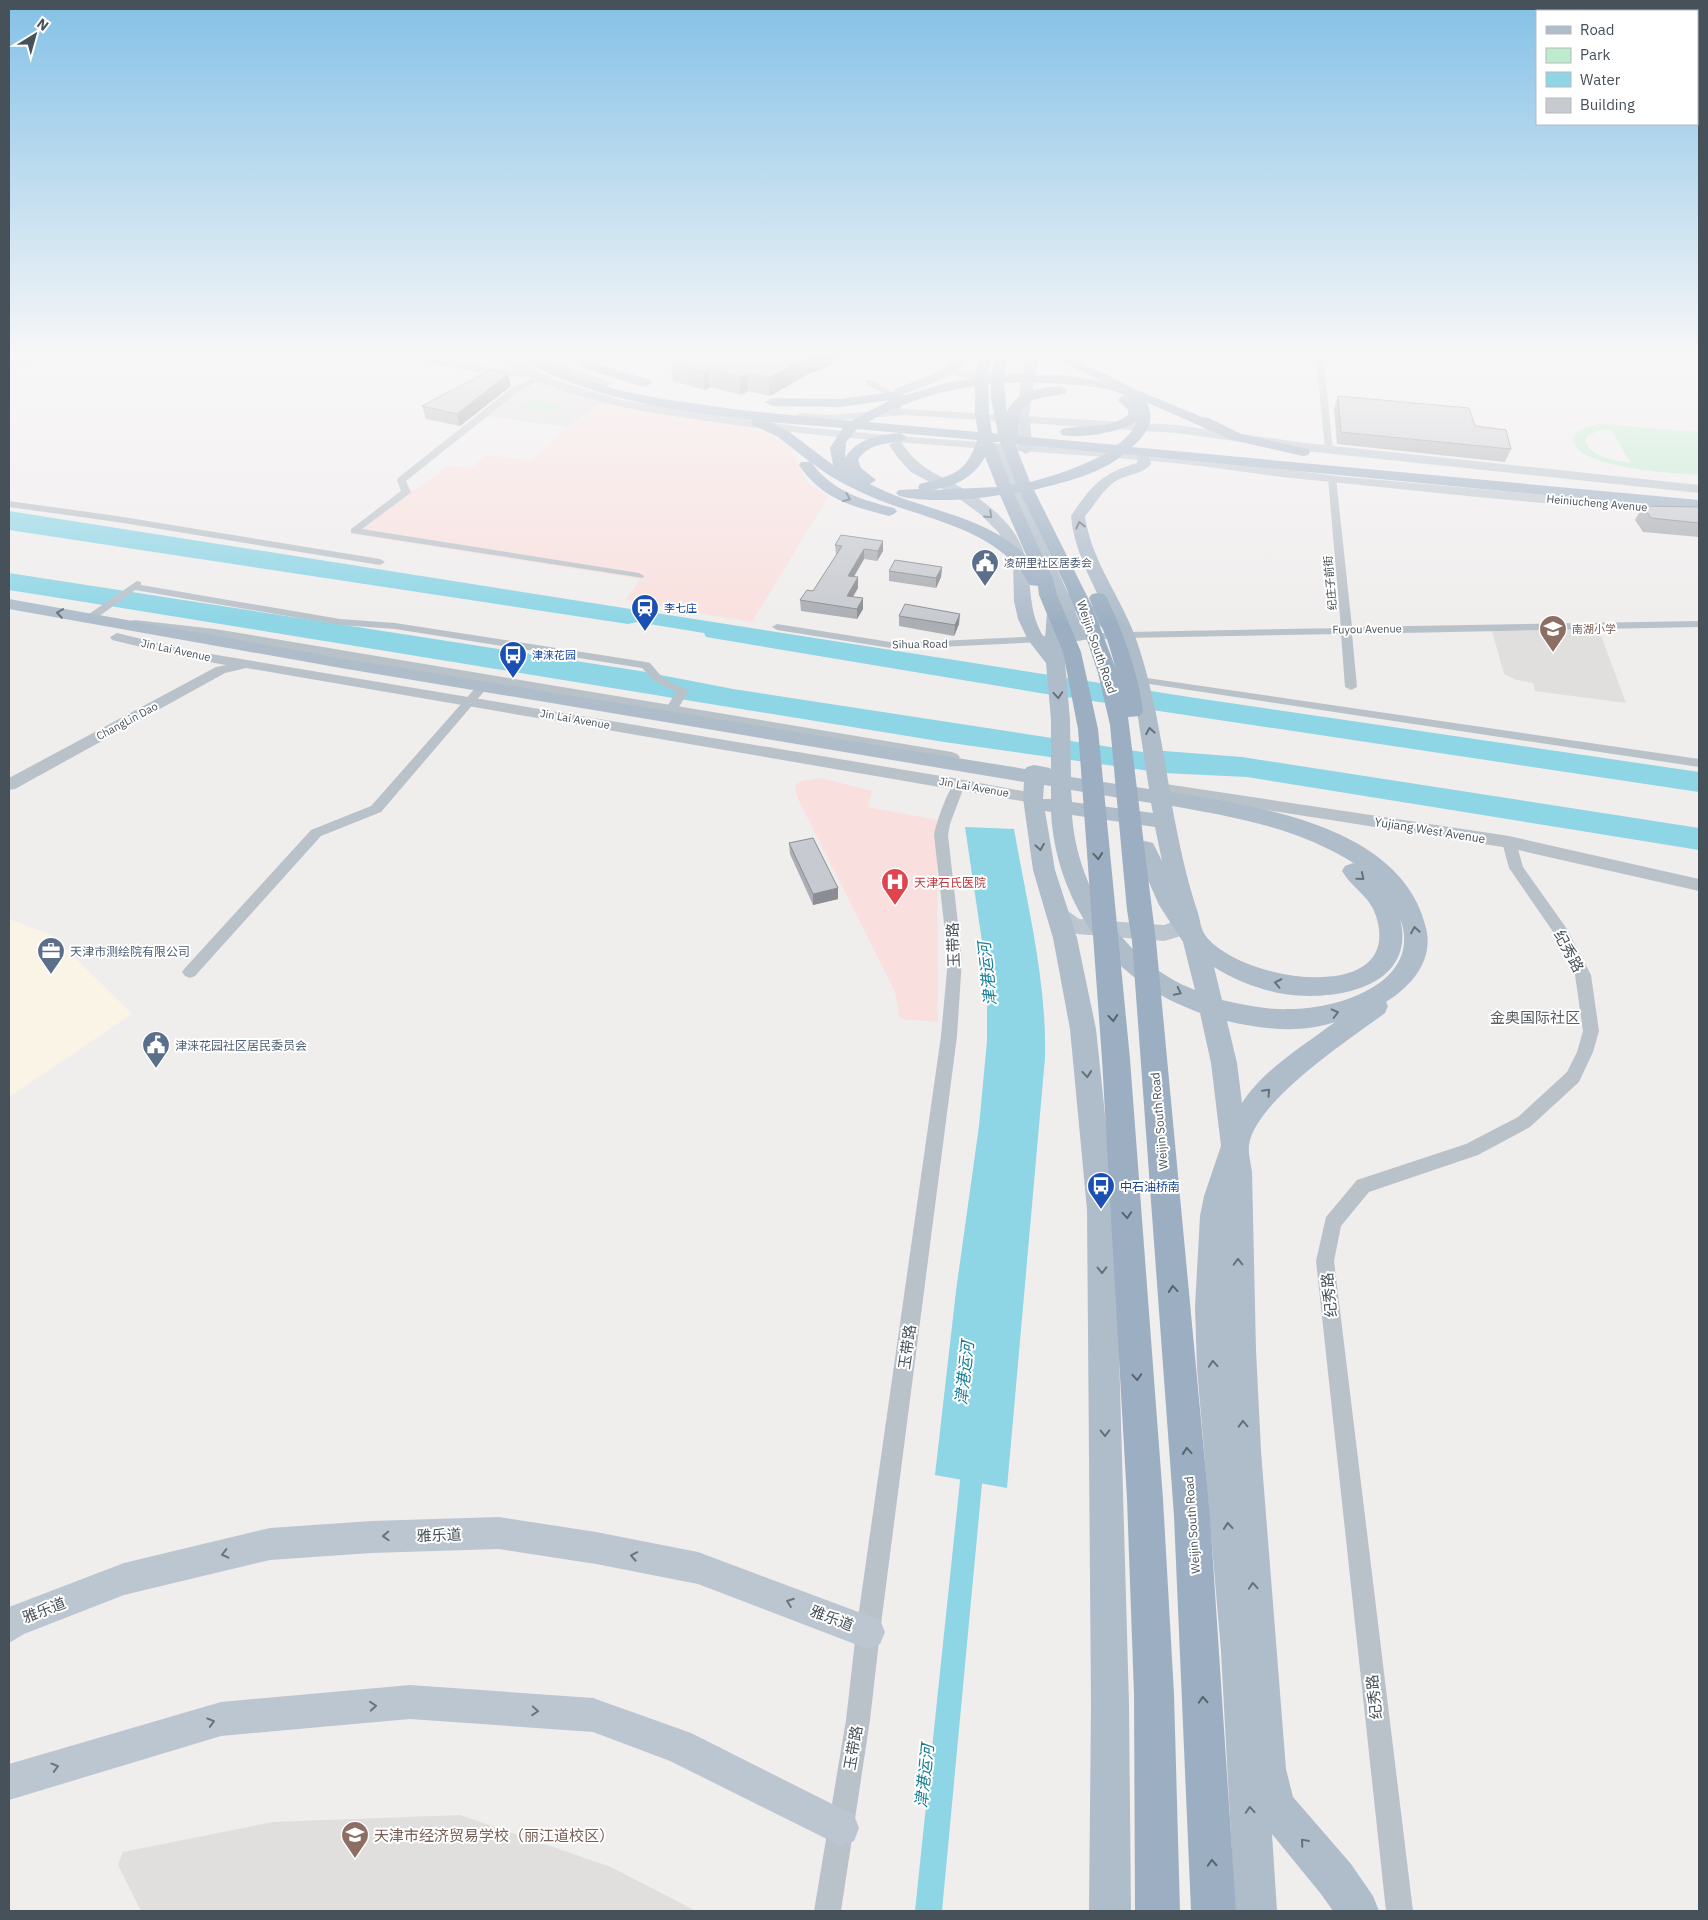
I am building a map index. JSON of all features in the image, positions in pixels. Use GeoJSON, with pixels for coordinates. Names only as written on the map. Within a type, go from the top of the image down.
{"type":"FeatureCollection","features":[{"type":"Feature","properties":{"kind":"highway"},"geometry":{"type":"LineString","coordinates":[[795,445],[812,475],[824,486],[839,495],[871,506],[934,520],[977,533]]}},
{"type":"Feature","properties":{"kind":"highway"},"geometry":{"type":"LineString","coordinates":[[799,445],[826,467],[845,478],[871,488],[926,495],[970,494],[1023,487],[1065,477],[1098,464],[1118,453],[1127,445]]}},
{"type":"Feature","properties":{"kind":"highway"},"geometry":{"type":"LineString","coordinates":[[838,445],[836,452],[842,469],[859,484],[977,533],[1014,555],[1055,601]]}},
{"type":"Feature","properties":{"kind":"highway"},"geometry":{"type":"LineString","coordinates":[[866,445],[856,452],[852,460],[853,466],[865,478],[879,484],[906,488],[932,486],[958,478],[969,470],[979,456],[997,445]]}},
{"type":"Feature","properties":{"kind":"highway","name":"Weijin South Road"},"geometry":{"type":"LineString","coordinates":[[999,445],[999,477],[1055,601],[1072,652],[1088,729],[1115,1049],[1145,1499],[1154,1694],[1158,1911]]}},
{"type":"Feature","properties":{"kind":"highway"},"geometry":{"type":"LineString","coordinates":[[1000,445],[1049,501],[1101,604],[1126,672],[1133,702],[1148,906],[1166,931]]}},
{"type":"Feature","properties":{"kind":"highway","name":"Weijin South Road"},"geometry":{"type":"LineString","coordinates":[[1000,445],[1024,485],[1090,619],[1113,689],[1118,715],[1139,910],[1166,931],[1191,1497],[1214,1911]]}},
{"type":"Feature","properties":{"kind":"highway"},"geometry":{"type":"LineString","coordinates":[[1041,445],[1182,450]]}},
{"type":"Feature","properties":{"kind":"highway"},"geometry":{"type":"LineString","coordinates":[[1138,445],[1182,450]]}},
{"type":"Feature","properties":{"kind":"highway"},"geometry":{"type":"LineString","coordinates":[[1268,445],[1368,462]]}},
{"type":"Feature","properties":{"kind":"highway","name":"Heiniucheng Avenue"},"geometry":{"type":"LineString","coordinates":[[1182,450],[1368,462],[1599,490],[1699,505]]}},
{"type":"Feature","properties":{"kind":"highway","name":"Heiniucheng Avenue"},"geometry":{"type":"LineString","coordinates":[[1182,450],[1599,490],[1699,492]]}},
{"type":"Feature","properties":{"kind":"highway"},"geometry":{"type":"LineString","coordinates":[[1599,490],[1699,512]]}},
{"type":"Feature","properties":{"kind":"main road"},"geometry":{"type":"LineString","coordinates":[[898,445],[912,468],[959,492],[980,506],[1000,524],[1008,536],[1021,560],[1024,613],[1035,639],[1048,656],[1087,691],[1091,698],[1099,775]]}},
{"type":"Feature","properties":{"kind":"main road","name":"Heiniucheng Avenue"},"geometry":{"type":"LineString","coordinates":[[1014,445],[1203,462],[1285,474],[1699,512]]}},
{"type":"Feature","properties":{"kind":"main road"},"geometry":{"type":"LineString","coordinates":[[1203,462],[1224,461],[1223,445]]}},
{"type":"Feature","properties":{"kind":"main road"},"geometry":{"type":"LineString","coordinates":[[1230,445],[1231,457],[1237,462],[1303,471],[1332,478]]}},
{"type":"Feature","properties":{"kind":"main road"},"geometry":{"type":"LineString","coordinates":[[1286,445],[1699,492]]}},
{"type":"Feature","properties":{"kind":"main road"},"geometry":{"type":"LineString","coordinates":[[1144,458],[1142,466],[1121,472],[1107,480],[1078,516],[1078,523],[1088,551],[1126,635],[1140,680],[1178,887],[1166,931]]}},
{"type":"Feature","properties":{"kind":"main road"},"geometry":{"type":"LineString","coordinates":[[1055,601],[1098,616],[1126,635]]}},
{"type":"Feature","properties":{"kind":"main road"},"geometry":{"type":"LineString","coordinates":[[1055,601],[1077,636]]}},
{"type":"Feature","properties":{"kind":"main road"},"geometry":{"type":"LineString","coordinates":[[1055,601],[1052,641],[1061,745],[1062,815],[1066,844],[1083,894],[1098,924],[1118,948],[1154,979],[1189,997],[1232,1012],[1265,1018],[1312,1017],[1347,1010],[1371,999],[1403,976]]}},
{"type":"Feature","properties":{"kind":"main road","name":"Jin Lai Avenue"},"geometry":{"type":"LineString","coordinates":[[9,604],[90,618],[121,630]]}},
{"type":"Feature","properties":{"kind":"main road","name":"Jin Lai Avenue"},"geometry":{"type":"LineString","coordinates":[[9,620],[121,630],[201,648]]}},
{"type":"Feature","properties":{"kind":"main road"},"geometry":{"type":"LineString","coordinates":[[201,648],[1155,808],[1258,828],[1290,838],[1322,852],[1344,865],[1369,885],[1381,900],[1389,921],[1391,939],[1388,952],[1378,966],[1367,975],[1354,981],[1330,987],[1290,986],[1247,974],[1212,954],[1186,928],[1174,910],[1145,848]]}},
{"type":"Feature","properties":{"kind":"main road"},"geometry":{"type":"LineString","coordinates":[[201,648],[1236,810],[1277,819],[1314,832],[1350,849],[1379,872],[1395,888],[1412,918],[1416,940],[1413,958],[1394,991],[1385,1000],[1292,1068],[1258,1101],[1240,1130],[1218,1196],[1214,1216],[1210,1307],[1213,1368],[1240,1652],[1256,1911]]}},
{"type":"Feature","properties":{"kind":"main road"},"geometry":{"type":"LineString","coordinates":[[1034,785],[1099,775],[1160,796]]}},
{"type":"Feature","properties":{"kind":"main road"},"geometry":{"type":"LineString","coordinates":[[1034,785],[1057,807],[1158,820],[1160,796]]}},
{"type":"Feature","properties":{"kind":"main road"},"geometry":{"type":"LineString","coordinates":[[1034,785],[1044,870],[1066,926],[1083,1028],[1101,1210],[1110,1694],[1110,1911]]}},
{"type":"Feature","properties":{"kind":"main road"},"geometry":{"type":"LineString","coordinates":[[1066,926],[1166,931],[1198,951],[1224,1063],[1238,1172],[1240,1350],[1244,1451],[1266,1769],[1271,1793],[1279,1811],[1336,1879],[1358,1911]]}},
{"type":"Feature","properties":{"kind":"main road","name":"雅乐道"},"geometry":{"type":"LineString","coordinates":[[9,1626],[13,1622],[124,1579],[270,1544],[371,1537],[499,1533],[596,1548],[698,1568],[868,1632]]}},
{"type":"Feature","properties":{"kind":"main road"},"geometry":{"type":"LineString","coordinates":[[9,1782],[221,1719],[410,1702],[593,1715],[678,1746],[841,1828]]}},
{"type":"Feature","properties":{"kind":"street"},"geometry":{"type":"LineString","coordinates":[[446,445],[401,480],[406,492],[354,531],[639,576]]}},
{"type":"Feature","properties":{"kind":"street"},"geometry":{"type":"LineString","coordinates":[[1327,445],[1328,450]]}},
{"type":"Feature","properties":{"kind":"street","name":"纪庄子前街"},"geometry":{"type":"LineString","coordinates":[[1332,478],[1351,687]]}},
{"type":"Feature","properties":{"kind":"street"},"geometry":{"type":"LineString","coordinates":[[9,504],[117,519],[380,562]]}},
{"type":"Feature","properties":{"kind":"street"},"geometry":{"type":"LineString","coordinates":[[90,618],[133,587],[340,622],[395,626],[646,665],[658,679],[683,690],[672,708]]}},
{"type":"Feature","properties":{"kind":"street","name":"Fuyou Avenue"},"geometry":{"type":"LineString","coordinates":[[1035,639],[1077,636],[1346,629],[1699,624]]}},
{"type":"Feature","properties":{"kind":"street","name":"Jin Lai Avenue"},"geometry":{"type":"LineString","coordinates":[[121,630],[167,626],[672,708],[1034,785]]}},
{"type":"Feature","properties":{"kind":"street","name":"Sihua Road"},"geometry":{"type":"LineString","coordinates":[[777,627],[897,646],[1035,639]]}},
{"type":"Feature","properties":{"kind":"street","name":"Jin Lai Avenue"},"geometry":{"type":"LineString","coordinates":[[201,648],[249,665],[958,784],[1034,785]]}},
{"type":"Feature","properties":{"kind":"street","name":"ChangLin Dao"},"geometry":{"type":"LineString","coordinates":[[9,780],[211,671],[214,665],[213,662],[201,648]]}},
{"type":"Feature","properties":{"kind":"street","name":"ChangLin Dao"},"geometry":{"type":"LineString","coordinates":[[9,785],[221,670],[249,665]]}},
{"type":"Feature","properties":{"kind":"street"},"geometry":{"type":"LineString","coordinates":[[190,972],[316,833],[332,825],[368,814],[376,809],[489,679]]}},
{"type":"Feature","properties":{"kind":"street"},"geometry":{"type":"LineString","coordinates":[[1140,680],[1699,763]]}},
{"type":"Feature","properties":{"kind":"street","name":"玉带路"},"geometry":{"type":"LineString","coordinates":[[827,1911],[841,1828],[848,1771],[858,1720],[868,1632],[949,1036],[955,958],[941,835],[943,824],[958,784]]}},
{"type":"Feature","properties":{"kind":"street","name":"Yujiang West Avenue"},"geometry":{"type":"LineString","coordinates":[[1160,796],[1172,795],[1511,847],[1546,849],[1699,885]]}},
{"type":"Feature","properties":{"kind":"street","name":"Yujiang West Avenue"},"geometry":{"type":"LineString","coordinates":[[1511,847],[1699,891]]}},
{"type":"Feature","properties":{"kind":"street","name":"纪秀路"},"geometry":{"type":"LineString","coordinates":[[1399,1911],[1325,1261],[1332,1224],[1363,1186],[1472,1150],[1524,1122],[1573,1077],[1585,1052],[1590,1030],[1583,975],[1562,933],[1516,868],[1511,847]]}},
{"type":"Feature","properties":{"kind":"shaded area"},"geometry":{"type":"Polygon","coordinates":[[[548,445],[787,445],[807,482],[828,497],[752,622],[626,600],[640,579],[352,534],[350,531],[401,493],[417,489],[448,466],[471,468],[486,455],[531,461],[548,445]]]}},
{"type":"Feature","properties":{"kind":"shaded area","name":"南湖小学"},"geometry":{"type":"Polygon","coordinates":[[[1599,630],[1626,703],[1535,691],[1533,683],[1517,680],[1504,674],[1492,631],[1599,630]]]}},
{"type":"Feature","properties":{"kind":"shaded area","name":"天津石氏医院"},"geometry":{"type":"Polygon","coordinates":[[[821,778],[872,791],[868,807],[937,820],[938,1022],[900,1019],[895,992],[797,797],[795,786],[801,781],[821,778]]]}},
{"type":"Feature","properties":{"kind":"shaded area","name":"天津市测绘院有限公司"},"geometry":{"type":"Polygon","coordinates":[[[9,919],[53,936],[132,1014],[9,1097],[9,919]]]}},
{"type":"Feature","properties":{"kind":"shaded area","name":"天津市经济贸易学校（丽江道校区）"},"geometry":{"type":"Polygon","coordinates":[[[460,1815],[611,1867],[696,1911],[141,1911],[118,1865],[123,1852],[273,1822],[460,1815]]]}},
{"type":"Feature","properties":{"kind":"green space"},"geometry":{"type":"Polygon","coordinates":[[[1576,445],[1587,445],[1592,450],[1604,457],[1631,463],[1620,445],[1699,445],[1699,475],[1649,471],[1607,463],[1590,457],[1576,445]]]}},
{"type":"Feature","properties":{"kind":"water"},"geometry":{"type":"Polygon","coordinates":[[[9,511],[1189,697],[1699,772],[1699,792],[1046,694],[706,637],[704,633],[637,622],[628,624],[9,530],[9,511]]]}},
{"type":"Feature","properties":{"kind":"water"},"geometry":{"type":"Polygon","coordinates":[[[9,573],[640,671],[733,689],[1149,753],[1164,751],[1242,757],[1699,828],[1699,850],[1247,777],[1164,773],[944,742],[9,590],[9,573]]]}},
{"type":"Feature","properties":{"kind":"water"},"geometry":{"type":"Polygon","coordinates":[[[965,827],[1014,829],[1035,943],[1045,1029],[1045,1058],[1007,1488],[935,1475],[956,1291],[979,1126],[987,1041],[987,975],[965,827]]]}},
{"type":"Feature","properties":{"kind":"building"},"geometry":{"type":"Polygon","coordinates":[[[1467,445],[1510,445],[1511,449],[1467,445]]]}},
{"type":"Feature","properties":{"kind":"building"},"geometry":{"type":"Polygon","coordinates":[[[1643,506],[1699,507],[1699,523],[1651,518],[1643,506]]]}},
{"type":"Feature","properties":{"kind":"building"},"geometry":{"type":"Polygon","coordinates":[[[841,535],[883,541],[878,551],[864,549],[848,576],[858,577],[847,596],[863,598],[857,609],[800,600],[807,590],[813,591],[842,546],[835,545],[841,535]]]}},
{"type":"Feature","properties":{"kind":"building"},"geometry":{"type":"Polygon","coordinates":[[[895,560],[942,567],[936,578],[889,571],[895,560]]]}},
{"type":"Feature","properties":{"kind":"building"},"geometry":{"type":"Polygon","coordinates":[[[905,604],[960,614],[955,625],[899,616],[905,604]]]}},
{"type":"Feature","properties":{"kind":"building"},"geometry":{"type":"Polygon","coordinates":[[[813,838],[838,888],[813,894],[789,843],[813,838]]]}},
{"type":"Feature","properties":{"kind":"waterway","name":"津港运河"},"geometry":{"type":"LineString","coordinates":[[928,1911],[973,1462]]}},
{"type":"Feature","properties":{"kind":"place","name":"凌研里社区居委会"},"geometry":{"type":"Point","coordinates":[985,587]}},
{"type":"Feature","properties":{"kind":"place","name":"李七庄"},"geometry":{"type":"Point","coordinates":[645,632]}},
{"type":"Feature","properties":{"kind":"place","name":"南湖小学"},"geometry":{"type":"Point","coordinates":[1553,653]}},
{"type":"Feature","properties":{"kind":"place","name":"津涞花园"},"geometry":{"type":"Point","coordinates":[513,679]}},
{"type":"Feature","properties":{"kind":"place","name":"天津石氏医院"},"geometry":{"type":"Point","coordinates":[895,906]}},
{"type":"Feature","properties":{"kind":"place","name":"天津市测绘院有限公司"},"geometry":{"type":"Point","coordinates":[51,975]}},
{"type":"Feature","properties":{"kind":"place","name":"津涞花园社区居民委员会"},"geometry":{"type":"Point","coordinates":[156,1069]}},
{"type":"Feature","properties":{"kind":"place","name":"中石油桥南"},"geometry":{"type":"Point","coordinates":[1101,1210]}},
{"type":"Feature","properties":{"kind":"place","name":"天津市经济贸易学校（丽江道校区）"},"geometry":{"type":"Point","coordinates":[355,1859]}},
{"type":"Feature","properties":{"kind":"district","name":"金奥国际社区"},"geometry":{"type":"Point","coordinates":[1535,1017]}}]}
